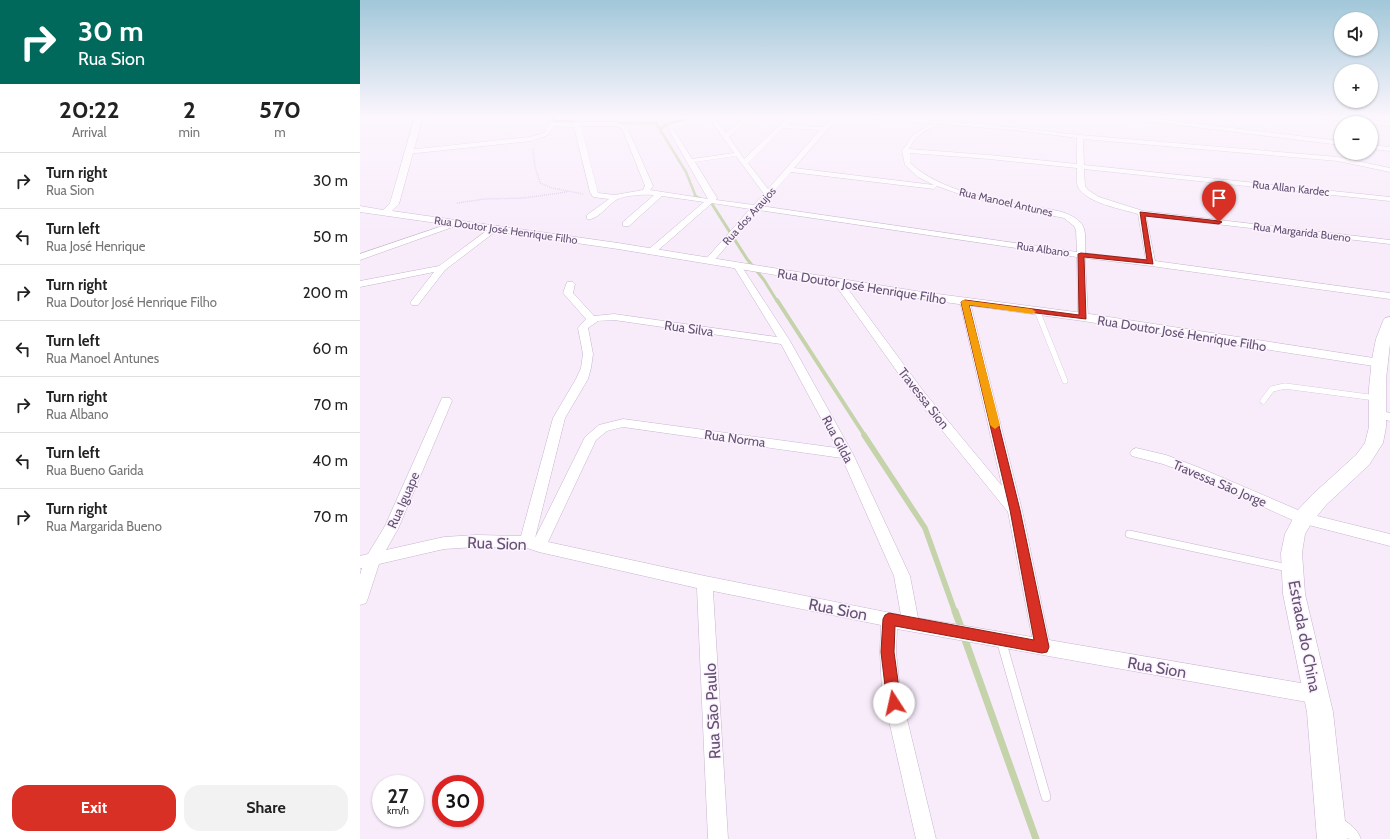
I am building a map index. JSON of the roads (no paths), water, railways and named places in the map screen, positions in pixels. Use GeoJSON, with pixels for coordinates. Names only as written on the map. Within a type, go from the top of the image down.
{"type":"FeatureCollection","features":[{"type":"Feature","properties":{"kind":"main road","name":"Estrada do China"},"geometry":{"type":"LineString","coordinates":[[1332,831],[1318,695],[1297,610],[1292,569],[1292,550],[1296,533],[1302,518],[1365,457],[1374,444],[1382,410],[1380,363],[1388,328]]}},
{"type":"Feature","properties":{"kind":"street"},"geometry":{"type":"LineString","coordinates":[[385,213],[394,204],[406,155]]}},
{"type":"Feature","properties":{"kind":"street"},"geometry":{"type":"LineString","coordinates":[[584,155],[596,195],[615,197]]}},
{"type":"Feature","properties":{"kind":"street"},"geometry":{"type":"LineString","coordinates":[[636,155],[649,186],[645,192]]}},
{"type":"Feature","properties":{"kind":"street"},"geometry":{"type":"LineString","coordinates":[[652,252],[706,201],[713,198],[687,155]]}},
{"type":"Feature","properties":{"kind":"street"},"geometry":{"type":"LineString","coordinates":[[690,161],[730,155]]}},
{"type":"Feature","properties":{"kind":"street"},"geometry":{"type":"LineString","coordinates":[[739,155],[768,194]]}},
{"type":"Feature","properties":{"kind":"street"},"geometry":{"type":"LineString","coordinates":[[744,163],[752,155]]}},
{"type":"Feature","properties":{"kind":"street","name":"Rua dos Araujos"},"geometry":{"type":"LineString","coordinates":[[709,261],[803,155]]}},
{"type":"Feature","properties":{"kind":"street","name":"Rua Manoel Antunes"},"geometry":{"type":"LineString","coordinates":[[905,155],[905,159],[915,172],[926,180],[945,188],[981,198],[1067,216],[1078,225],[1080,230],[1083,318]]}},
{"type":"Feature","properties":{"kind":"street","name":"Rua Allan Kardec"},"geometry":{"type":"LineString","coordinates":[[963,155],[1390,199]]}},
{"type":"Feature","properties":{"kind":"street","name":"Rua Margarida Bueno"},"geometry":{"type":"LineString","coordinates":[[1079,155],[1080,186],[1085,192],[1096,199],[1142,213],[1390,242]]}},
{"type":"Feature","properties":{"kind":"street"},"geometry":{"type":"LineString","coordinates":[[1284,155],[1362,163],[1390,170]]}},
{"type":"Feature","properties":{"kind":"street"},"geometry":{"type":"LineString","coordinates":[[790,170],[945,188]]}},
{"type":"Feature","properties":{"kind":"street","name":"Rua Albano"},"geometry":{"type":"LineString","coordinates":[[615,197],[645,192],[1390,296]]}},
{"type":"Feature","properties":{"kind":"street"},"geometry":{"type":"LineString","coordinates":[[626,224],[660,194]]}},
{"type":"Feature","properties":{"kind":"street"},"geometry":{"type":"LineString","coordinates":[[590,217],[615,197]]}},
{"type":"Feature","properties":{"kind":"street","name":"Rua Doutor José Henrique Filho"},"geometry":{"type":"LineString","coordinates":[[360,209],[652,252],[839,283],[1380,363]]}},
{"type":"Feature","properties":{"kind":"street"},"geometry":{"type":"LineString","coordinates":[[1142,213],[1151,263]]}},
{"type":"Feature","properties":{"kind":"street"},"geometry":{"type":"LineString","coordinates":[[360,257],[460,223]]}},
{"type":"Feature","properties":{"kind":"street"},"geometry":{"type":"LineString","coordinates":[[415,303],[442,268],[496,228]]}},
{"type":"Feature","properties":{"kind":"street"},"geometry":{"type":"LineString","coordinates":[[360,284],[442,268]]}},
{"type":"Feature","properties":{"kind":"street","name":"Rua Gilda"},"geometry":{"type":"LineString","coordinates":[[750,269],[786,341],[846,454],[878,520],[902,576],[911,624]]}},
{"type":"Feature","properties":{"kind":"street","name":"Travessa Sion"},"geometry":{"type":"LineString","coordinates":[[839,283],[920,394],[1015,510]]}},
{"type":"Feature","properties":{"kind":"street"},"geometry":{"type":"LineString","coordinates":[[533,544],[559,418],[582,379],[586,368],[588,354],[583,328],[592,319],[568,293],[570,284]]}},
{"type":"Feature","properties":{"kind":"street"},"geometry":{"type":"LineString","coordinates":[[1378,294],[1390,304]]}},
{"type":"Feature","properties":{"kind":"street"},"geometry":{"type":"LineString","coordinates":[[965,302],[1015,510],[1042,647]]}},
{"type":"Feature","properties":{"kind":"street","name":"Rua Silva"},"geometry":{"type":"LineString","coordinates":[[592,319],[614,317],[786,341]]}},
{"type":"Feature","properties":{"kind":"street","name":"Rua Iguape"},"geometry":{"type":"LineString","coordinates":[[360,598],[367,560],[391,529],[446,401]]}},
{"type":"Feature","properties":{"kind":"street","name":"Rua Norma"},"geometry":{"type":"LineString","coordinates":[[533,544],[591,437],[603,428],[623,423],[846,454]]}},
{"type":"Feature","properties":{"kind":"street","name":"Travessa São Jorge"},"geometry":{"type":"LineString","coordinates":[[1136,453],[1166,460],[1243,491],[1302,518],[1390,540]]}},
{"type":"Feature","properties":{"kind":"street","name":"Rua Sion"},"geometry":{"type":"LineString","coordinates":[[367,560],[444,543],[476,541],[533,544],[705,583],[911,624],[1318,695]]}},
{"type":"Feature","properties":{"kind":"street","name":"Rua Sāo Paulo"},"geometry":{"type":"LineString","coordinates":[[705,583],[718,839]]}},
{"type":"Feature","properties":{"kind":"street"},"geometry":{"type":"LineString","coordinates":[[889,619],[888,652],[891,690],[926,839]]}},
{"type":"Feature","properties":{"kind":"street"},"geometry":{"type":"LineString","coordinates":[[1332,831],[1351,839]]}},
{"type":"Feature","properties":{"kind":"lane"},"geometry":{"type":"LineString","coordinates":[[1038,313],[1065,381]]}},
{"type":"Feature","properties":{"kind":"lane"},"geometry":{"type":"LineString","coordinates":[[1263,401],[1272,389],[1285,386],[1382,410]]}},
{"type":"Feature","properties":{"kind":"lane"},"geometry":{"type":"LineString","coordinates":[[1129,534],[1292,569]]}},
{"type":"Feature","properties":{"kind":"lane"},"geometry":{"type":"LineString","coordinates":[[1001,640],[1046,797]]}},
{"type":"Feature","properties":{"kind":"waterway"},"geometry":{"type":"LineString","coordinates":[[676,155],[686,172],[696,196]]}},
{"type":"Feature","properties":{"kind":"waterway"},"geometry":{"type":"LineString","coordinates":[[696,196],[712,204],[747,259],[764,280],[777,301]]}},
{"type":"Feature","properties":{"kind":"waterway"},"geometry":{"type":"LineString","coordinates":[[777,300],[865,436]]}},
{"type":"Feature","properties":{"kind":"waterway"},"geometry":{"type":"LineString","coordinates":[[864,435],[925,528],[955,612]]}},
{"type":"Feature","properties":{"kind":"waterway"},"geometry":{"type":"LineString","coordinates":[[955,611],[962,630]]}},
{"type":"Feature","properties":{"kind":"waterway"},"geometry":{"type":"LineString","coordinates":[[964,637],[1036,839]]}}]}
